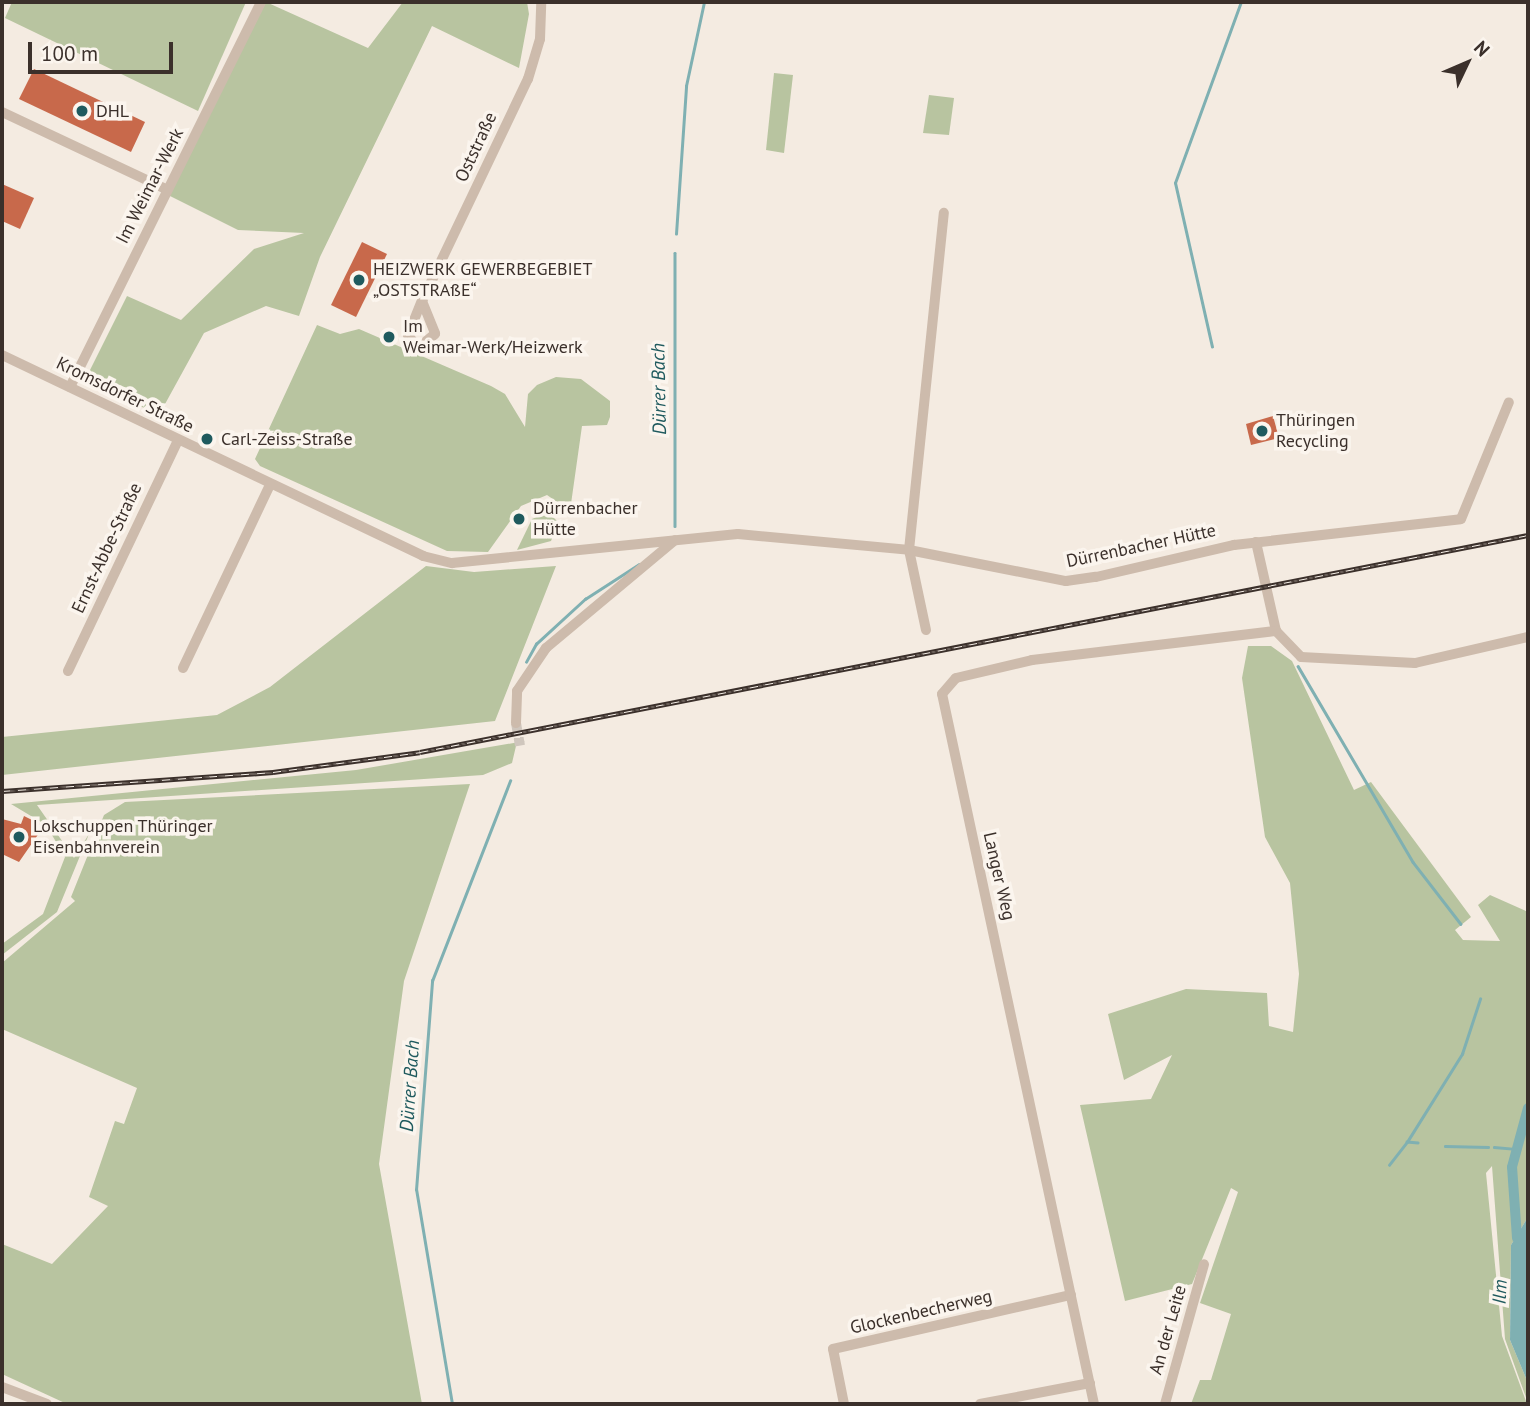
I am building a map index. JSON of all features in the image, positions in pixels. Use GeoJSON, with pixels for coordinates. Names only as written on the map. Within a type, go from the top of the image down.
{"type":"FeatureCollection","features":[{"type":"Feature","properties":{"kind":"street","name":"Im Weimar-Werk"},"geometry":{"type":"LineString","coordinates":[[70,387],[166,188],[261,2]]}},
{"type":"Feature","properties":{"kind":"street","name":"Oststraße"},"geometry":{"type":"LineString","coordinates":[[422,301],[528,79],[540,38],[541,2]]}},
{"type":"Feature","properties":{"kind":"street"},"geometry":{"type":"LineString","coordinates":[[2,112],[166,188]]}},
{"type":"Feature","properties":{"kind":"street"},"geometry":{"type":"LineString","coordinates":[[926,630],[909,550],[944,213]]}},
{"type":"Feature","properties":{"kind":"street","name":"Kromsdorfer Straße"},"geometry":{"type":"LineString","coordinates":[[2,355],[423,556]]}},
{"type":"Feature","properties":{"kind":"street","name":"Dürrenbacher Hütte"},"geometry":{"type":"LineString","coordinates":[[423,556],[483,563],[738,534],[909,550],[1066,581],[1256,542],[1461,519],[1509,402]]}},
{"type":"Feature","properties":{"kind":"street","name":"Ernst-Abbe-Straße"},"geometry":{"type":"LineString","coordinates":[[68,671],[178,440]]}},
{"type":"Feature","properties":{"kind":"street"},"geometry":{"type":"LineString","coordinates":[[183,668],[270,485]]}},
{"type":"Feature","properties":{"kind":"street"},"geometry":{"type":"LineString","coordinates":[[516,723],[517,691],[546,648],[675,540]]}},
{"type":"Feature","properties":{"kind":"street"},"geometry":{"type":"LineString","coordinates":[[1256,542],[1276,631],[1301,657],[1393,664],[1528,637]]}},
{"type":"Feature","properties":{"kind":"street","name":"Langer Weg"},"geometry":{"type":"LineString","coordinates":[[1094,1404],[942,694],[956,678],[1032,660],[1276,631]]}},
{"type":"Feature","properties":{"kind":"street","name":"An der Leite"},"geometry":{"type":"LineString","coordinates":[[1165,1404],[1204,1264]]}},
{"type":"Feature","properties":{"kind":"street","name":"Glockenbecherweg"},"geometry":{"type":"LineString","coordinates":[[844,1404],[833,1349],[1071,1296]]}},
{"type":"Feature","properties":{"kind":"street"},"geometry":{"type":"LineString","coordinates":[[980,1404],[1090,1383]]}},
{"type":"Feature","properties":{"kind":"street"},"geometry":{"type":"LineString","coordinates":[[2,1387],[47,1404]]}},
{"type":"Feature","properties":{"kind":"green space"},"geometry":{"type":"Polygon","coordinates":[[[12,2],[246,2],[198,111],[5,18],[12,2]]]}},
{"type":"Feature","properties":{"kind":"green space"},"geometry":{"type":"Polygon","coordinates":[[[266,2],[368,48],[403,2],[527,2],[529,14],[519,68],[432,26],[320,257],[299,316],[266,306],[204,333],[159,415],[85,380],[127,296],[181,320],[254,249],[304,233],[238,230],[168,195],[266,2]]]}},
{"type":"Feature","properties":{"kind":"green space"},"geometry":{"type":"Polygon","coordinates":[[[774,73],[793,75],[784,153],[766,150],[774,73]]]}},
{"type":"Feature","properties":{"kind":"green space"},"geometry":{"type":"Polygon","coordinates":[[[929,95],[954,98],[949,135],[923,133],[929,95]]]}},
{"type":"Feature","properties":{"kind":"green space"},"geometry":{"type":"Polygon","coordinates":[[[317,325],[340,334],[359,329],[491,386],[505,394],[525,427],[528,394],[537,385],[556,377],[581,379],[610,401],[610,417],[607,425],[582,426],[570,511],[547,495],[521,506],[488,552],[447,551],[260,466],[255,459],[317,325]]]}},
{"type":"Feature","properties":{"kind":"green space"},"geometry":{"type":"Polygon","coordinates":[[[548,512],[558,522],[551,541],[517,550],[532,519],[548,512]]]}},
{"type":"Feature","properties":{"kind":"green space"},"geometry":{"type":"Polygon","coordinates":[[[426,566],[474,572],[556,566],[495,721],[2,775],[2,737],[217,715],[270,687],[426,566]]]}},
{"type":"Feature","properties":{"kind":"green space"},"geometry":{"type":"Polygon","coordinates":[[[1248,646],[1271,646],[1292,661],[1354,790],[1371,782],[1471,917],[1455,930],[1463,940],[1500,941],[1478,905],[1490,895],[1528,912],[1528,1217],[1511,1245],[1510,1340],[1528,1383],[1528,1403],[1505,1339],[1492,1166],[1486,1173],[1502,1336],[1527,1404],[1191,1404],[1200,1380],[1211,1380],[1231,1314],[1200,1303],[1238,1192],[1231,1188],[1192,1284],[1125,1301],[1080,1105],[1151,1099],[1172,1055],[1124,1080],[1108,1014],[1186,989],[1267,993],[1269,1026],[1293,1032],[1299,974],[1290,883],[1265,837],[1242,678],[1248,646]]]}},
{"type":"Feature","properties":{"kind":"green space"},"geometry":{"type":"Polygon","coordinates":[[[525,741],[516,746],[512,763],[483,775],[37,805],[74,858],[89,834],[57,912],[2,955],[2,944],[43,914],[65,857],[46,825],[11,804],[356,770],[525,741]]]}},
{"type":"Feature","properties":{"kind":"green space"},"geometry":{"type":"Polygon","coordinates":[[[470,784],[404,981],[379,1164],[422,1404],[67,1404],[2,1374],[2,1244],[52,1264],[108,1206],[89,1197],[115,1121],[124,1124],[137,1088],[2,1029],[2,963],[75,901],[71,897],[104,815],[125,802],[470,784]]]}},
{"type":"Feature","properties":{"kind":"water"},"geometry":{"type":"Polygon","coordinates":[[[1528,1217],[1528,1383],[1510,1340],[1511,1245],[1528,1217]]]}},
{"type":"Feature","properties":{"kind":"building","name":"DHL"},"geometry":{"type":"Polygon","coordinates":[[[34,69],[145,122],[131,152],[19,99],[34,69]]]}},
{"type":"Feature","properties":{"kind":"building"},"geometry":{"type":"Polygon","coordinates":[[[2,184],[34,198],[20,229],[2,221],[2,184]]]}},
{"type":"Feature","properties":{"kind":"building","name":"HEIZWERK GEWERBEGEBIET „OSTSTRAßE“"},"geometry":{"type":"Polygon","coordinates":[[[362,242],[387,254],[356,317],[331,305],[362,242]]]}},
{"type":"Feature","properties":{"kind":"building","name":"Thüringen Recycling"},"geometry":{"type":"Polygon","coordinates":[[[1273,416],[1279,438],[1251,445],[1246,424],[1273,416]]]}},
{"type":"Feature","properties":{"kind":"building","name":"Lokschuppen Thüringer Eisenbahnverein"},"geometry":{"type":"Polygon","coordinates":[[[24,816],[44,826],[19,862],[2,854],[2,819],[21,824],[24,816]]]}},
{"type":"Feature","properties":{"kind":"waterway","name":"Dürrer Bach"},"geometry":{"type":"LineString","coordinates":[[676,234],[686,86],[704,2]]}},
{"type":"Feature","properties":{"kind":"waterway"},"geometry":{"type":"LineString","coordinates":[[1212,347],[1175,183],[1241,2]]}},
{"type":"Feature","properties":{"kind":"waterway","name":"Dürrer Bach"},"geometry":{"type":"LineString","coordinates":[[675,253],[675,526]]}},
{"type":"Feature","properties":{"kind":"waterway","name":"Dürrer Bach"},"geometry":{"type":"LineString","coordinates":[[526,662],[536,644],[585,599],[639,564]]}},
{"type":"Feature","properties":{"kind":"waterway"},"geometry":{"type":"LineString","coordinates":[[1298,666],[1413,862],[1461,924]]}},
{"type":"Feature","properties":{"kind":"waterway","name":"Dürrer Bach"},"geometry":{"type":"LineString","coordinates":[[452,1404],[416,1190],[432,981],[510,781]]}},
{"type":"Feature","properties":{"kind":"waterway"},"geometry":{"type":"LineString","coordinates":[[1418,1143],[1407,1142],[1462,1054],[1480,999]]}},
{"type":"Feature","properties":{"kind":"waterway"},"geometry":{"type":"LineString","coordinates":[[1517,1238],[1512,1167],[1528,1108]]}},
{"type":"Feature","properties":{"kind":"waterway"},"geometry":{"type":"LineString","coordinates":[[1389,1165],[1406,1143]]}},
{"type":"Feature","properties":{"kind":"waterway"},"geometry":{"type":"LineString","coordinates":[[1445,1146],[1488,1147]]}},
{"type":"Feature","properties":{"kind":"waterway"},"geometry":{"type":"LineString","coordinates":[[1494,1147],[1515,1149]]}},
{"type":"Feature","properties":{"kind":"tunnel"},"geometry":{"type":"LineString","coordinates":[[516,723],[520,746]]}},
{"type":"Feature","properties":{"kind":"railway"},"geometry":{"type":"LineString","coordinates":[[2,791],[273,772],[420,752],[1528,535]]}},
{"type":"Feature","properties":{"kind":"place","name":"DHL"},"geometry":{"type":"Point","coordinates":[82,111]}},
{"type":"Feature","properties":{"kind":"place","name":"HEIZWERK GEWERBEGEBIET „OSTSTRAßE“"},"geometry":{"type":"Point","coordinates":[359,280]}},
{"type":"Feature","properties":{"kind":"place","name":"Im Weimar-Werk/Heizwerk"},"geometry":{"type":"Point","coordinates":[389,337]}},
{"type":"Feature","properties":{"kind":"place","name":"Thüringen Recycling"},"geometry":{"type":"Point","coordinates":[1262,431]}},
{"type":"Feature","properties":{"kind":"place","name":"Carl-Zeiss-Straße"},"geometry":{"type":"Point","coordinates":[207,439]}},
{"type":"Feature","properties":{"kind":"place","name":"Dürrenbacher Hütte"},"geometry":{"type":"Point","coordinates":[519,519]}},
{"type":"Feature","properties":{"kind":"place","name":"Lokschuppen Thüringer Eisenbahnverein"},"geometry":{"type":"Point","coordinates":[19,837]}},
{"type":"Feature","properties":{"kind":"water label","name":"Ilm"},"geometry":{"type":"Point","coordinates":[1500,1292]}}]}
